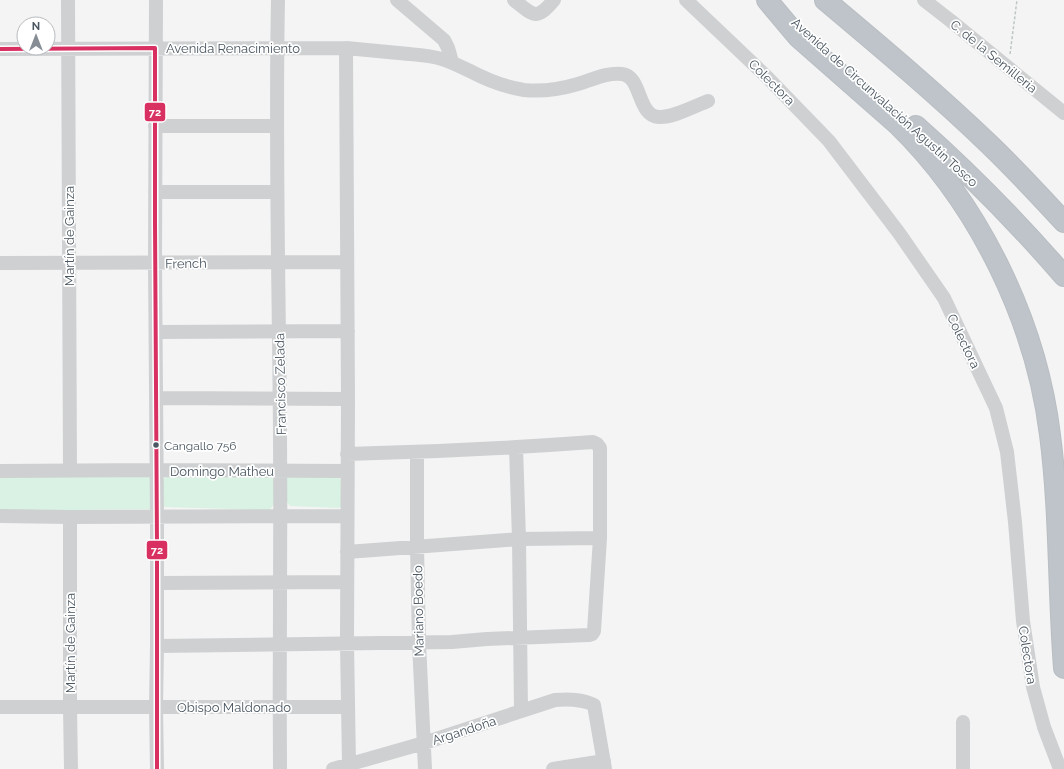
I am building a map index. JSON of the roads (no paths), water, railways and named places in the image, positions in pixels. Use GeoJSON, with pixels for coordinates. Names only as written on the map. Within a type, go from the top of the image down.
{"type":"FeatureCollection","features":[{"type":"Feature","properties":{"kind":"highway","name":"Avenida de Circunvalación Agustín Tosco"},"geometry":{"type":"LineString","coordinates":[[768,0],[947,154],[1017,224],[1064,276]]}},
{"type":"Feature","properties":{"kind":"highway"},"geometry":{"type":"LineString","coordinates":[[768,0],[798,37],[897,124],[927,155],[956,193],[982,233],[1011,292],[1035,362],[1044,395],[1050,434],[1056,504],[1064,668]]}},
{"type":"Feature","properties":{"kind":"highway"},"geometry":{"type":"LineString","coordinates":[[825,0],[905,68],[991,146],[1064,222]]}},
{"type":"Feature","properties":{"kind":"highway"},"geometry":{"type":"LineString","coordinates":[[905,68],[963,106],[1014,153],[1064,206]]}},
{"type":"Feature","properties":{"kind":"street","name":"Martín de Gainza"},"geometry":{"type":"LineString","coordinates":[[68,0],[70,471]]}},
{"type":"Feature","properties":{"kind":"street"},"geometry":{"type":"LineString","coordinates":[[156,0],[155,263],[157,769]]}},
{"type":"Feature","properties":{"kind":"street","name":"Francisco Zelada"},"geometry":{"type":"LineString","coordinates":[[278,0],[277,126],[280,399],[280,769]]}},
{"type":"Feature","properties":{"kind":"street"},"geometry":{"type":"LineString","coordinates":[[397,0],[444,40],[452,62]]}},
{"type":"Feature","properties":{"kind":"street"},"geometry":{"type":"LineString","coordinates":[[514,0],[529,12],[535,14],[542,13],[554,0]]}},
{"type":"Feature","properties":{"kind":"street","name":"Colectora"},"geometry":{"type":"LineString","coordinates":[[686,0],[768,78],[829,141],[899,233],[944,298],[996,408],[1007,452],[1015,522],[1023,621],[1033,687],[1044,727],[1060,769]]}},
{"type":"Feature","properties":{"kind":"street","name":"C. de la Semilleria"},"geometry":{"type":"LineString","coordinates":[[924,0],[1064,113]]}},
{"type":"Feature","properties":{"kind":"street","name":"Avenida Renacimiento"},"geometry":{"type":"LineString","coordinates":[[0,49],[346,48],[441,59],[452,62],[500,84],[524,90],[543,91],[572,86],[604,76],[625,74],[635,84],[646,108],[652,116],[672,116],[708,101]]}},
{"type":"Feature","properties":{"kind":"street"},"geometry":{"type":"LineString","coordinates":[[346,48],[348,331],[347,643],[349,764]]}},
{"type":"Feature","properties":{"kind":"street"},"geometry":{"type":"LineString","coordinates":[[155,126],[277,126]]}},
{"type":"Feature","properties":{"kind":"street"},"geometry":{"type":"LineString","coordinates":[[155,192],[278,192]]}},
{"type":"Feature","properties":{"kind":"street","name":"French"},"geometry":{"type":"LineString","coordinates":[[0,263],[347,262]]}},
{"type":"Feature","properties":{"kind":"street"},"geometry":{"type":"LineString","coordinates":[[156,332],[348,331]]}},
{"type":"Feature","properties":{"kind":"street"},"geometry":{"type":"LineString","coordinates":[[156,398],[348,399]]}},
{"type":"Feature","properties":{"kind":"street"},"geometry":{"type":"LineString","coordinates":[[157,646],[419,643],[592,634],[594,631],[600,538],[600,448],[597,444],[593,442],[417,452],[347,454]]}},
{"type":"Feature","properties":{"kind":"street"},"geometry":{"type":"LineString","coordinates":[[516,447],[519,539],[521,711]]}},
{"type":"Feature","properties":{"kind":"street","name":"Mariano Boedo"},"geometry":{"type":"LineString","coordinates":[[417,452],[419,643],[425,769]]}},
{"type":"Feature","properties":{"kind":"street","name":"Domingo Matheu"},"geometry":{"type":"LineString","coordinates":[[0,471],[347,471]]}},
{"type":"Feature","properties":{"kind":"street"},"geometry":{"type":"LineString","coordinates":[[0,516],[347,516]]}},
{"type":"Feature","properties":{"kind":"street","name":"Martín de Gainza"},"geometry":{"type":"LineString","coordinates":[[70,517],[71,769]]}},
{"type":"Feature","properties":{"kind":"street"},"geometry":{"type":"LineString","coordinates":[[347,552],[519,539],[600,538]]}},
{"type":"Feature","properties":{"kind":"street"},"geometry":{"type":"LineString","coordinates":[[157,583],[347,582]]}},
{"type":"Feature","properties":{"kind":"street","name":"Argandoña"},"geometry":{"type":"LineString","coordinates":[[333,769],[424,743],[555,700],[568,699],[588,702],[594,705],[604,765]]}},
{"type":"Feature","properties":{"kind":"street","name":"Obispo Maldonado"},"geometry":{"type":"LineString","coordinates":[[0,707],[348,708]]}},
{"type":"Feature","properties":{"kind":"street"},"geometry":{"type":"LineString","coordinates":[[963,722],[963,769]]}},
{"type":"Feature","properties":{"kind":"street"},"geometry":{"type":"LineString","coordinates":[[553,769],[604,765]]}},
{"type":"Feature","properties":{"kind":"place","name":"Cangallo 756"},"geometry":{"type":"Point","coordinates":[156,445]}}]}
